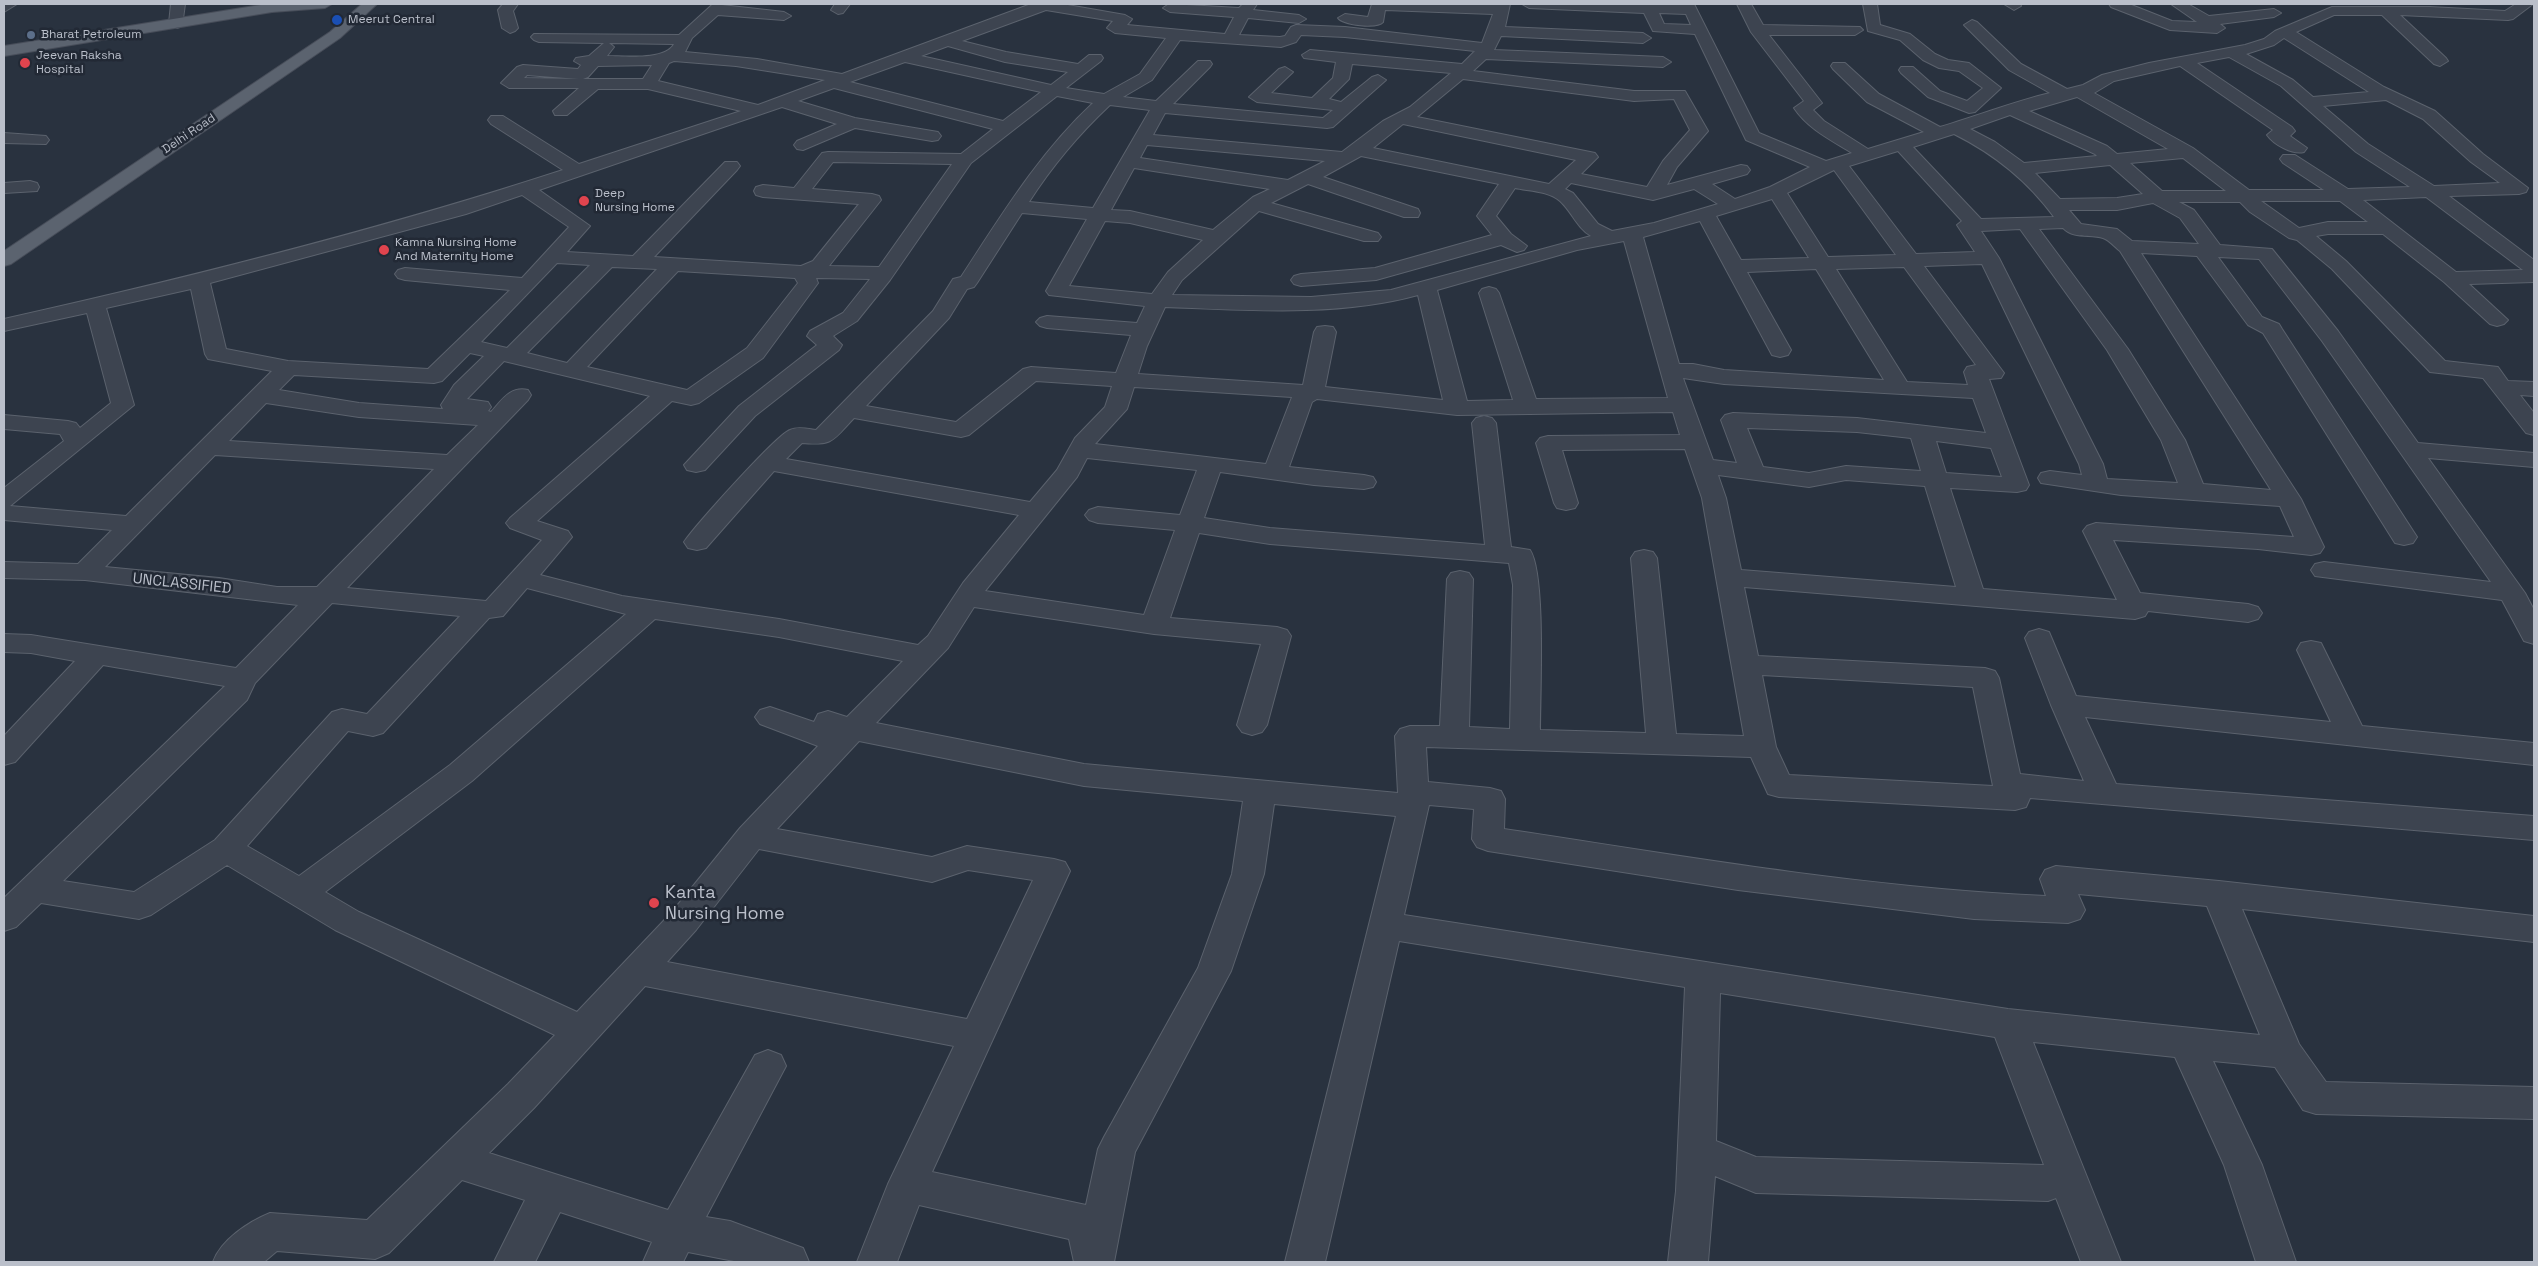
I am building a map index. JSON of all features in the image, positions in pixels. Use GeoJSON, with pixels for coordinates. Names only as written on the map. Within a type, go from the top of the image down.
{"type":"FeatureCollection","features":[{"type":"Feature","properties":{"kind":"main road"},"geometry":{"type":"LineString","coordinates":[[4,51],[293,4]]}},
{"type":"Feature","properties":{"kind":"main road"},"geometry":{"type":"LineString","coordinates":[[261,9],[324,4]]}},
{"type":"Feature","properties":{"kind":"main road","name":"Delhi Road"},"geometry":{"type":"LineString","coordinates":[[7,251],[314,34],[343,4]]}},
{"type":"Feature","properties":{"kind":"main road","name":"Delhi Road"},"geometry":{"type":"LineString","coordinates":[[7,251],[336,35],[370,4]]}},
{"type":"Feature","properties":{"kind":"street"},"geometry":{"type":"LineString","coordinates":[[4,8],[10,4]]}},
{"type":"Feature","properties":{"kind":"street"},"geometry":{"type":"LineString","coordinates":[[177,22],[178,4]]}},
{"type":"Feature","properties":{"kind":"street"},"geometry":{"type":"LineString","coordinates":[[510,28],[505,10],[511,4]]}},
{"type":"Feature","properties":{"kind":"street"},"geometry":{"type":"LineString","coordinates":[[4,325],[199,280],[459,210],[782,102],[1043,4],[1125,19],[1114,28],[1176,35],[1286,41],[1291,39],[1296,30],[1345,32],[1484,41],[1663,62]]}},
{"type":"Feature","properties":{"kind":"street"},"geometry":{"type":"LineString","coordinates":[[1529,4],[1689,7],[1752,136],[1831,165],[1909,260],[1993,373],[1975,372],[2017,485],[1846,473],[1809,480],[1753,472],[1699,454],[1548,443],[1566,503]]}},
{"type":"Feature","properties":{"kind":"street"},"geometry":{"type":"LineString","coordinates":[[1870,4],[1874,28],[1905,36],[1929,57],[1945,65],[1963,66],[1994,88],[1958,123]]}},
{"type":"Feature","properties":{"kind":"street"},"geometry":{"type":"LineString","coordinates":[[2116,4],[2170,25],[2212,24],[2274,13]]}},
{"type":"Feature","properties":{"kind":"street"},"geometry":{"type":"LineString","coordinates":[[2178,4],[2212,24],[2269,42]]}},
{"type":"Feature","properties":{"kind":"street"},"geometry":{"type":"LineString","coordinates":[[2244,4],[2305,23]]}},
{"type":"Feature","properties":{"kind":"street"},"geometry":{"type":"LineString","coordinates":[[1327,15],[1375,22],[1378,5],[1484,41],[1634,96],[1679,94],[1699,131],[1669,165],[1653,194]]}},
{"type":"Feature","properties":{"kind":"street"},"geometry":{"type":"LineString","coordinates":[[1649,6],[1658,28],[1701,30]]}},
{"type":"Feature","properties":{"kind":"street"},"geometry":{"type":"LineString","coordinates":[[648,84],[667,58],[677,53],[684,40],[717,7],[784,16]]}},
{"type":"Feature","properties":{"kind":"street"},"geometry":{"type":"LineString","coordinates":[[1204,64],[1160,107],[1056,291],[1158,301],[1311,303],[1392,296],[1535,256],[1732,205],[1777,191],[1831,165],[1865,154],[1906,136],[2013,110],[2072,93],[2108,78],[2182,60],[2248,49],[2269,42],[2305,23],[2350,7],[2508,16],[2527,9]]}},
{"type":"Feature","properties":{"kind":"street"},"geometry":{"type":"LineString","coordinates":[[1170,8],[1246,9],[1299,19]]}},
{"type":"Feature","properties":{"kind":"street"},"geometry":{"type":"LineString","coordinates":[[1746,8],[1765,12]]}},
{"type":"Feature","properties":{"kind":"street"},"geometry":{"type":"LineString","coordinates":[[1746,8],[1785,68],[1814,103],[1802,108],[1818,125],[1865,154]]}},
{"type":"Feature","properties":{"kind":"street"},"geometry":{"type":"LineString","coordinates":[[2388,8],[2440,61]]}},
{"type":"Feature","properties":{"kind":"street"},"geometry":{"type":"LineString","coordinates":[[1230,38],[1246,9]]}},
{"type":"Feature","properties":{"kind":"street"},"geometry":{"type":"LineString","coordinates":[[1972,25],[2015,67],[2072,93],[2187,152],[2245,196],[2264,213],[2296,234],[2328,228],[2386,228]]}},
{"type":"Feature","properties":{"kind":"street"},"geometry":{"type":"LineString","coordinates":[[1759,30],[1855,30]]}},
{"type":"Feature","properties":{"kind":"street"},"geometry":{"type":"LineString","coordinates":[[2097,485],[2091,464],[1989,258],[1967,226],[1978,226],[2158,197],[2344,196],[2518,188],[2477,158],[2429,115],[2388,95],[2285,32]]}},
{"type":"Feature","properties":{"kind":"street"},"geometry":{"type":"LineString","coordinates":[[697,542],[768,463],[796,435],[822,438],[942,314],[960,283],[967,283],[1038,174],[1079,125],[1106,100],[1146,76],[1176,35]]}},
{"type":"Feature","properties":{"kind":"street"},"geometry":{"type":"LineString","coordinates":[[538,36],[684,40]]}},
{"type":"Feature","properties":{"kind":"street"},"geometry":{"type":"LineString","coordinates":[[1310,55],[1345,57],[1484,41],[1644,38]]}},
{"type":"Feature","properties":{"kind":"street"},"geometry":{"type":"LineString","coordinates":[[696,465],[747,411],[831,345],[818,336],[850,317],[884,273],[965,159],[1089,63],[1005,57],[946,41]]}},
{"type":"Feature","properties":{"kind":"street"},"geometry":{"type":"LineString","coordinates":[[233,1262],[270,1232],[374,1251],[456,1160],[521,1096],[684,921],[751,836],[840,731],[925,656],[938,642],[967,597],[1068,472],[1080,450],[1116,409],[1124,381],[1144,330],[1158,301],[1175,276],[1256,204],[1352,154],[1389,125],[1416,111],[1484,41]]}},
{"type":"Feature","properties":{"kind":"street"},"geometry":{"type":"LineString","coordinates":[[606,47],[582,74],[524,70],[509,83],[648,84],[759,110]]}},
{"type":"Feature","properties":{"kind":"street"},"geometry":{"type":"LineString","coordinates":[[2231,52],[2288,83],[2362,148],[2431,192],[2534,269]]}},
{"type":"Feature","properties":{"kind":"street"},"geometry":{"type":"LineString","coordinates":[[510,59],[594,61],[705,57],[785,68],[1007,127]]}},
{"type":"Feature","properties":{"kind":"street"},"geometry":{"type":"LineString","coordinates":[[903,57],[1054,91],[1106,100],[1326,123],[1378,80]]}},
{"type":"Feature","properties":{"kind":"street"},"geometry":{"type":"LineString","coordinates":[[1316,103],[1341,79],[1345,57]]}},
{"type":"Feature","properties":{"kind":"street"},"geometry":{"type":"LineString","coordinates":[[2182,60],[2286,131],[2276,135],[2294,154],[2344,196],[2451,278],[2497,320]]}},
{"type":"Feature","properties":{"kind":"street"},"geometry":{"type":"LineString","coordinates":[[1838,66],[1873,98],[1958,123]]}},
{"type":"Feature","properties":{"kind":"street"},"geometry":{"type":"LineString","coordinates":[[1729,577],[2135,610],[2096,531],[2258,541],[2311,547],[2289,499],[2127,247],[2110,232],[2075,229],[2047,193],[2020,169],[1958,123],[1934,94],[1907,70]]}},
{"type":"Feature","properties":{"kind":"street"},"geometry":{"type":"LineString","coordinates":[[1285,72],[1257,96],[1346,107]]}},
{"type":"Feature","properties":{"kind":"street"},"geometry":{"type":"LineString","coordinates":[[561,111],[594,84]]}},
{"type":"Feature","properties":{"kind":"street"},"geometry":{"type":"LineString","coordinates":[[2310,102],[2388,95]]}},
{"type":"Feature","properties":{"kind":"street"},"geometry":{"type":"LineString","coordinates":[[782,102],[853,123],[932,136]]}},
{"type":"Feature","properties":{"kind":"street"},"geometry":{"type":"LineString","coordinates":[[2013,110],[2101,150],[2158,197],[2187,214],[2255,321],[2271,329],[2404,537]]}},
{"type":"Feature","properties":{"kind":"street"},"geometry":{"type":"LineString","coordinates":[[1402,118],[1589,157],[1553,190]]}},
{"type":"Feature","properties":{"kind":"street"},"geometry":{"type":"LineString","coordinates":[[497,120],[577,171]]}},
{"type":"Feature","properties":{"kind":"street"},"geometry":{"type":"LineString","coordinates":[[803,144],[853,123]]}},
{"type":"Feature","properties":{"kind":"street"},"geometry":{"type":"LineString","coordinates":[[1906,136],[1978,226]]}},
{"type":"Feature","properties":{"kind":"street"},"geometry":{"type":"LineString","coordinates":[[4,138],[40,140]]}},
{"type":"Feature","properties":{"kind":"street"},"geometry":{"type":"LineString","coordinates":[[1142,139],[1352,154],[1553,190],[1566,197],[1591,228],[1621,235]]}},
{"type":"Feature","properties":{"kind":"street"},"geometry":{"type":"LineString","coordinates":[[2020,169],[2187,152]]}},
{"type":"Feature","properties":{"kind":"street"},"geometry":{"type":"LineString","coordinates":[[799,194],[828,157],[965,159]]}},
{"type":"Feature","properties":{"kind":"street"},"geometry":{"type":"LineString","coordinates":[[1129,162],[1298,181],[1411,213]]}},
{"type":"Feature","properties":{"kind":"street"},"geometry":{"type":"LineString","coordinates":[[638,262],[732,166]]}},
{"type":"Feature","properties":{"kind":"street"},"geometry":{"type":"LineString","coordinates":[[1567,178],[1653,194],[1741,170]]}},
{"type":"Feature","properties":{"kind":"street"},"geometry":{"type":"LineString","coordinates":[[1511,182],[1486,216],[1504,238],[1535,256]]}},
{"type":"Feature","properties":{"kind":"street"},"geometry":{"type":"LineString","coordinates":[[1697,183],[1732,205]]}},
{"type":"Feature","properties":{"kind":"street"},"geometry":{"type":"LineString","coordinates":[[4,188],[30,187]]}},
{"type":"Feature","properties":{"kind":"street"},"geometry":{"type":"LineString","coordinates":[[199,280],[216,354],[288,368],[434,376],[527,285],[580,226],[524,188]]}},
{"type":"Feature","properties":{"kind":"street"},"geometry":{"type":"LineString","coordinates":[[763,191],[872,200],[820,265],[804,272]]}},
{"type":"Feature","properties":{"kind":"street"},"geometry":{"type":"LineString","coordinates":[[1777,191],[1900,388]]}},
{"type":"Feature","properties":{"kind":"street"},"geometry":{"type":"LineString","coordinates":[[1256,204],[1371,237]]}},
{"type":"Feature","properties":{"kind":"street"},"geometry":{"type":"LineString","coordinates":[[1017,207],[1130,217],[1217,237]]}},
{"type":"Feature","properties":{"kind":"street"},"geometry":{"type":"LineString","coordinates":[[1704,213],[1780,350]]}},
{"type":"Feature","properties":{"kind":"street"},"geometry":{"type":"LineString","coordinates":[[2029,228],[2116,349],[2173,440],[2193,491]]}},
{"type":"Feature","properties":{"kind":"street"},"geometry":{"type":"LineString","coordinates":[[2301,233],[2339,264],[2438,367],[2490,372],[2534,428]]}},
{"type":"Feature","properties":{"kind":"street"},"geometry":{"type":"LineString","coordinates":[[1621,235],[1714,498],[1745,665],[1761,747],[1779,786],[2015,799],[2007,784],[1985,678],[1745,665]]}},
{"type":"Feature","properties":{"kind":"street"},"geometry":{"type":"LineString","coordinates":[[1301,280],[1376,274],[1504,238]]}},
{"type":"Feature","properties":{"kind":"street"},"geometry":{"type":"LineString","coordinates":[[2127,247],[2265,253],[2330,336],[2512,593],[2534,635]]}},
{"type":"Feature","properties":{"kind":"street"},"geometry":{"type":"LineString","coordinates":[[552,257],[804,272],[884,273]]}},
{"type":"Feature","properties":{"kind":"street"},"geometry":{"type":"LineString","coordinates":[[1734,266],[1989,258]]}},
{"type":"Feature","properties":{"kind":"street"},"geometry":{"type":"LineString","coordinates":[[4,918],[237,693],[242,679],[520,395],[510,394],[491,407],[466,408],[452,405],[462,390],[506,355],[607,260]]}},
{"type":"Feature","properties":{"kind":"street"},"geometry":{"type":"LineString","coordinates":[[572,370],[673,264]]}},
{"type":"Feature","properties":{"kind":"street"},"geometry":{"type":"LineString","coordinates":[[465,345],[691,398],[755,353],[808,283],[804,272]]}},
{"type":"Feature","properties":{"kind":"street"},"geometry":{"type":"LineString","coordinates":[[405,274],[527,285]]}},
{"type":"Feature","properties":{"kind":"street"},"geometry":{"type":"LineString","coordinates":[[2451,278],[2534,276]]}},
{"type":"Feature","properties":{"kind":"street"},"geometry":{"type":"LineString","coordinates":[[1426,287],[1457,408]]}},
{"type":"Feature","properties":{"kind":"street"},"geometry":{"type":"LineString","coordinates":[[1489,293],[1527,406]]}},
{"type":"Feature","properties":{"kind":"street"},"geometry":{"type":"LineString","coordinates":[[4,500],[123,405],[95,305]]}},
{"type":"Feature","properties":{"kind":"street"},"geometry":{"type":"LineString","coordinates":[[1047,322],[1144,330]]}},
{"type":"Feature","properties":{"kind":"street"},"geometry":{"type":"LineString","coordinates":[[1276,472],[1302,399],[1313,392],[1325,332]]}},
{"type":"Feature","properties":{"kind":"street"},"geometry":{"type":"LineString","coordinates":[[85,572],[288,368]]}},
{"type":"Feature","properties":{"kind":"street"},"geometry":{"type":"LineString","coordinates":[[1670,371],[1693,371],[1724,378],[1982,392]]}},
{"type":"Feature","properties":{"kind":"street"},"geometry":{"type":"LineString","coordinates":[[849,410],[961,430],[1031,374],[1313,392],[1457,408],[1681,405]]}},
{"type":"Feature","properties":{"kind":"street"},"geometry":{"type":"LineString","coordinates":[[2502,387],[2534,389]]}},
{"type":"Feature","properties":{"kind":"street"},"geometry":{"type":"LineString","coordinates":[[34,889],[139,906],[226,849],[342,719],[372,726],[482,608],[493,610],[559,537],[519,523],[667,392]]}},
{"type":"Feature","properties":{"kind":"street"},"geometry":{"type":"LineString","coordinates":[[259,397],[272,396],[359,410],[498,419]]}},
{"type":"Feature","properties":{"kind":"street"},"geometry":{"type":"LineString","coordinates":[[1753,472],[1733,420],[1857,425],[2001,442]]}},
{"type":"Feature","properties":{"kind":"street"},"geometry":{"type":"LineString","coordinates":[[4,422],[68,428],[76,442]]}},
{"type":"Feature","properties":{"kind":"street"},"geometry":{"type":"LineString","coordinates":[[1484,423],[1499,554]]}},
{"type":"Feature","properties":{"kind":"street"},"geometry":{"type":"LineString","coordinates":[[1921,432],[1972,597]]}},
{"type":"Feature","properties":{"kind":"street"},"geometry":{"type":"LineString","coordinates":[[209,447],[455,463]]}},
{"type":"Feature","properties":{"kind":"street"},"geometry":{"type":"LineString","coordinates":[[2410,449],[2534,460]]}},
{"type":"Feature","properties":{"kind":"street"},"geometry":{"type":"LineString","coordinates":[[1080,450],[1211,464],[1314,478],[1364,482]]}},
{"type":"Feature","properties":{"kind":"street"},"geometry":{"type":"LineString","coordinates":[[768,463],[1036,511]]}},
{"type":"Feature","properties":{"kind":"street"},"geometry":{"type":"LineString","coordinates":[[1154,625],[1211,464]]}},
{"type":"Feature","properties":{"kind":"street"},"geometry":{"type":"LineString","coordinates":[[2050,478],[2097,485],[2289,499]]}},
{"type":"Feature","properties":{"kind":"street"},"geometry":{"type":"LineString","coordinates":[[4,513],[132,524]]}},
{"type":"Feature","properties":{"kind":"street"},"geometry":{"type":"LineString","coordinates":[[1098,515],[1190,524],[1270,536],[1521,556],[1526,585],[1525,740]]}},
{"type":"Feature","properties":{"kind":"street"},"geometry":{"type":"LineString","coordinates":[[1644,558],[1662,744]]}},
{"type":"Feature","properties":{"kind":"street","name":"UNCLASSIFIED"},"geometry":{"type":"LineString","coordinates":[[4,570],[85,572],[302,598],[324,594],[482,608]]}},
{"type":"Feature","properties":{"kind":"street"},"geometry":{"type":"LineString","coordinates":[[2324,570],[2512,593]]}},
{"type":"Feature","properties":{"kind":"street"},"geometry":{"type":"LineString","coordinates":[[521,578],[622,604],[779,628],[925,656]]}},
{"type":"Feature","properties":{"kind":"street"},"geometry":{"type":"LineString","coordinates":[[1454,738],[1460,579]]}},
{"type":"Feature","properties":{"kind":"street"},"geometry":{"type":"LineString","coordinates":[[967,597],[1154,625],[1276,636],[1252,725]]}},
{"type":"Feature","properties":{"kind":"street"},"geometry":{"type":"LineString","coordinates":[[2130,601],[2248,613]]}},
{"type":"Feature","properties":{"kind":"street"},"geometry":{"type":"LineString","coordinates":[[300,893],[461,773],[649,608]]}},
{"type":"Feature","properties":{"kind":"street"},"geometry":{"type":"LineString","coordinates":[[2039,638],[2064,705],[2105,794]]}},
{"type":"Feature","properties":{"kind":"street"},"geometry":{"type":"LineString","coordinates":[[4,643],[31,644],[242,679]]}},
{"type":"Feature","properties":{"kind":"street"},"geometry":{"type":"LineString","coordinates":[[2311,650],[2352,735]]}},
{"type":"Feature","properties":{"kind":"street"},"geometry":{"type":"LineString","coordinates":[[4,754],[97,655]]}},
{"type":"Feature","properties":{"kind":"street"},"geometry":{"type":"LineString","coordinates":[[2064,705],[2534,754]]}},
{"type":"Feature","properties":{"kind":"street"},"geometry":{"type":"LineString","coordinates":[[770,717],[1084,775],[1260,791],[1414,799],[1490,799],[1488,838],[1738,877],[1974,906],[2068,910],[2056,879],[2219,894],[2534,929]]}},
{"type":"Feature","properties":{"kind":"street"},"geometry":{"type":"LineString","coordinates":[[1305,1262],[1386,926],[1414,799],[1410,736],[1761,747]]}},
{"type":"Feature","properties":{"kind":"street"},"geometry":{"type":"LineString","coordinates":[[2007,784],[2105,794],[2534,828]]}},
{"type":"Feature","properties":{"kind":"street"},"geometry":{"type":"LineString","coordinates":[[1094,1261],[1117,1149],[1214,971],[1248,874],[1260,791]]}},
{"type":"Feature","properties":{"kind":"street"},"geometry":{"type":"LineString","coordinates":[[751,836],[932,870],[967,858],[1054,871],[907,1184],[877,1262]]}},
{"type":"Feature","properties":{"kind":"street"},"geometry":{"type":"LineString","coordinates":[[226,849],[347,922],[581,1030]]}},
{"type":"Feature","properties":{"kind":"street"},"geometry":{"type":"LineString","coordinates":[[2219,894],[2285,1053],[2316,1098],[2534,1103]]}},
{"type":"Feature","properties":{"kind":"street"},"geometry":{"type":"LineString","coordinates":[[1386,926],[2008,1024],[2285,1053]]}},
{"type":"Feature","properties":{"kind":"street"},"geometry":{"type":"LineString","coordinates":[[637,970],[960,1032]]}},
{"type":"Feature","properties":{"kind":"street"},"geometry":{"type":"LineString","coordinates":[[1688,1262],[1695,1191],[1703,977]]}},
{"type":"Feature","properties":{"kind":"street"},"geometry":{"type":"LineString","coordinates":[[2008,1024],[2101,1262]]}},
{"type":"Feature","properties":{"kind":"street"},"geometry":{"type":"LineString","coordinates":[[2187,1042],[2243,1165],[2276,1262]]}},
{"type":"Feature","properties":{"kind":"street"},"geometry":{"type":"LineString","coordinates":[[670,1247],[768,1066]]}},
{"type":"Feature","properties":{"kind":"street"},"geometry":{"type":"LineString","coordinates":[[1696,1151],[1756,1175],[2048,1183]]}},
{"type":"Feature","properties":{"kind":"street"},"geometry":{"type":"LineString","coordinates":[[456,1160],[550,1191],[670,1247],[730,1240],[789,1262]]}},
{"type":"Feature","properties":{"kind":"street"},"geometry":{"type":"LineString","coordinates":[[907,1184],[1086,1224],[1094,1261]]}},
{"type":"Feature","properties":{"kind":"street"},"geometry":{"type":"LineString","coordinates":[[514,1262],[550,1191]]}},
{"type":"Feature","properties":{"kind":"place","name":"Meerut Central"},"geometry":{"type":"Point","coordinates":[337,20]}},
{"type":"Feature","properties":{"kind":"place","name":"Bharat Petroleum"},"geometry":{"type":"Point","coordinates":[31,35]}},
{"type":"Feature","properties":{"kind":"place","name":"Jeevan Raksha Hospital"},"geometry":{"type":"Point","coordinates":[25,63]}},
{"type":"Feature","properties":{"kind":"place","name":"Deep Nursing Home"},"geometry":{"type":"Point","coordinates":[584,201]}},
{"type":"Feature","properties":{"kind":"place","name":"Kamna Nursing Home And Maternity Home"},"geometry":{"type":"Point","coordinates":[384,250]}},
{"type":"Feature","properties":{"kind":"place","name":"Kanta Nursing Home"},"geometry":{"type":"Point","coordinates":[654,903]}}]}
